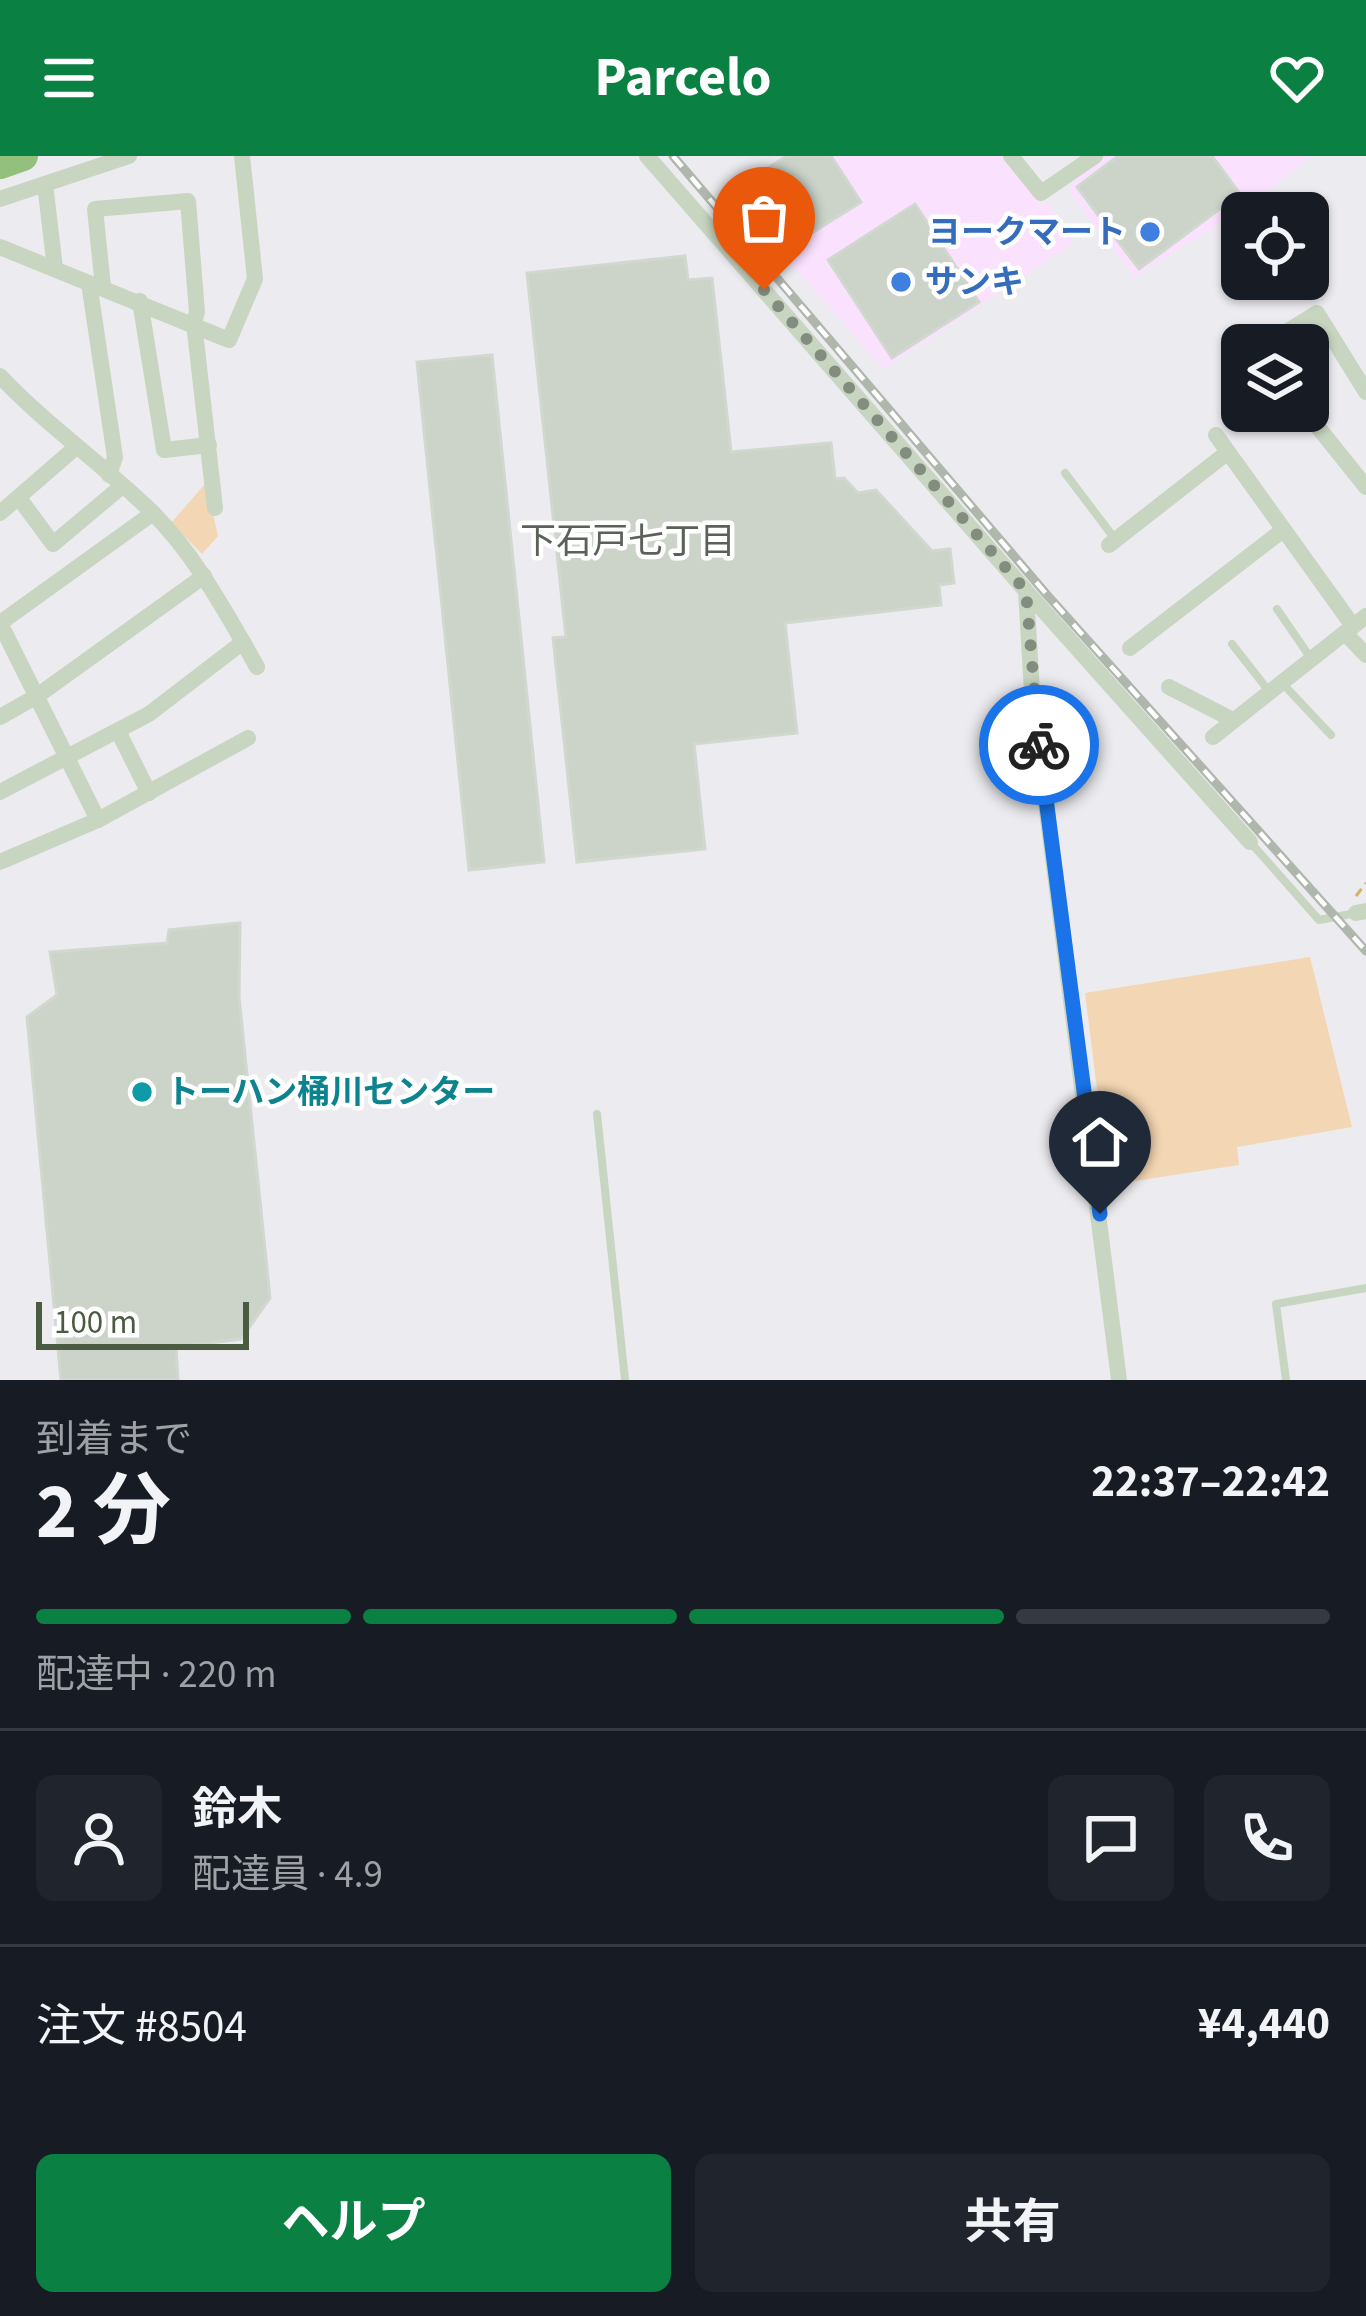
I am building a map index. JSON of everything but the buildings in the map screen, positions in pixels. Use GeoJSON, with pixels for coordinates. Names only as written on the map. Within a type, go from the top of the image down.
{"type":"FeatureCollection","features":[{"type":"Feature","properties":{"kind":"highway"},"geometry":{"type":"LineString","coordinates":[[0,164],[22,156]]}},
{"type":"Feature","properties":{"kind":"street"},"geometry":{"type":"LineString","coordinates":[[0,199],[129,156]]}},
{"type":"Feature","properties":{"kind":"street"},"geometry":{"type":"LineString","coordinates":[[0,247],[229,340],[255,279],[242,156]]}},
{"type":"Feature","properties":{"kind":"street"},"geometry":{"type":"LineString","coordinates":[[647,156],[1250,842]]}},
{"type":"Feature","properties":{"kind":"street"},"geometry":{"type":"LineString","coordinates":[[1012,156],[1042,193],[1095,156]]}},
{"type":"Feature","properties":{"kind":"street"},"geometry":{"type":"LineString","coordinates":[[45,184],[55,268]]}},
{"type":"Feature","properties":{"kind":"street"},"geometry":{"type":"LineString","coordinates":[[19,498],[53,544],[115,481],[96,285],[95,208],[188,201],[194,323],[214,508]]}},
{"type":"Feature","properties":{"kind":"street"},"geometry":{"type":"LineString","coordinates":[[140,301],[164,450],[209,446]]}},
{"type":"Feature","properties":{"kind":"street"},"geometry":{"type":"LineString","coordinates":[[1299,324],[1317,313],[1324,324]]}},
{"type":"Feature","properties":{"kind":"street"},"geometry":{"type":"LineString","coordinates":[[1329,332],[1366,392]]}},
{"type":"Feature","properties":{"kind":"street"},"geometry":{"type":"LineString","coordinates":[[1,379],[153,513],[204,576],[257,667]]}},
{"type":"Feature","properties":{"kind":"street"},"geometry":{"type":"LineString","coordinates":[[1322,432],[1366,487]]}},
{"type":"Feature","properties":{"kind":"street"},"geometry":{"type":"LineString","coordinates":[[1216,435],[1355,625],[1366,655]]}},
{"type":"Feature","properties":{"kind":"street"},"geometry":{"type":"LineString","coordinates":[[0,513],[76,448]]}},
{"type":"Feature","properties":{"kind":"street"},"geometry":{"type":"LineString","coordinates":[[1112,542],[1228,452]]}},
{"type":"Feature","properties":{"kind":"street"},"geometry":{"type":"LineString","coordinates":[[98,820],[0,623],[153,513]]}},
{"type":"Feature","properties":{"kind":"street"},"geometry":{"type":"LineString","coordinates":[[1130,648],[1283,530]]}},
{"type":"Feature","properties":{"kind":"street"},"geometry":{"type":"LineString","coordinates":[[0,717],[37,696],[204,576]]}},
{"type":"Feature","properties":{"kind":"street"},"geometry":{"type":"LineString","coordinates":[[1026,591],[1032,692],[1119,1380]]}},
{"type":"Feature","properties":{"kind":"street"},"geometry":{"type":"LineString","coordinates":[[1213,736],[1355,625]]}},
{"type":"Feature","properties":{"kind":"street"},"geometry":{"type":"LineString","coordinates":[[0,792],[149,714],[243,642]]}},
{"type":"Feature","properties":{"kind":"street"},"geometry":{"type":"LineString","coordinates":[[1169,687],[1233,720]]}},
{"type":"Feature","properties":{"kind":"street"},"geometry":{"type":"LineString","coordinates":[[118,731],[149,793]]}},
{"type":"Feature","properties":{"kind":"street"},"geometry":{"type":"LineString","coordinates":[[0,862],[98,820],[248,738]]}},
{"type":"Feature","properties":{"kind":"lane"},"geometry":{"type":"LineString","coordinates":[[1065,473],[1112,542]]}},
{"type":"Feature","properties":{"kind":"lane"},"geometry":{"type":"LineString","coordinates":[[1277,609],[1312,658]]}},
{"type":"Feature","properties":{"kind":"lane"},"geometry":{"type":"LineString","coordinates":[[1232,644],[1331,735]]}},
{"type":"Feature","properties":{"kind":"lane"},"geometry":{"type":"LineString","coordinates":[[1250,842],[1319,920],[1361,912]]}},
{"type":"Feature","properties":{"kind":"lane"},"geometry":{"type":"LineString","coordinates":[[597,1114],[625,1380]]}},
{"type":"Feature","properties":{"kind":"lane"},"geometry":{"type":"LineString","coordinates":[[1286,1380],[1276,1304],[1366,1288]]}},
{"type":"Feature","properties":{"kind":"shaded area"},"geometry":{"type":"Polygon","coordinates":[[[783,156],[1001,156],[1041,205],[1046,201],[1074,243],[884,369],[727,191],[783,156]]]}},
{"type":"Feature","properties":{"kind":"shaded area","name":"ヨークマート"},"geometry":{"type":"Polygon","coordinates":[[[1107,156],[1311,156],[1268,192],[1221,192],[1221,223],[1134,277],[1070,193],[1072,183],[1107,156]]]}},
{"type":"Feature","properties":{"kind":"shaded area"},"geometry":{"type":"Polygon","coordinates":[[[206,483],[218,536],[202,554],[171,523],[206,483]]]}},
{"type":"Feature","properties":{"kind":"shaded area"},"geometry":{"type":"Polygon","coordinates":[[[1310,957],[1352,1127],[1237,1147],[1239,1165],[1109,1185],[1085,993],[1310,957]]]}},
{"type":"Feature","properties":{"kind":"railway"},"geometry":{"type":"LineString","coordinates":[[673,156],[1048,596],[1366,951]]}},
{"type":"Feature","properties":{"kind":"way so far"},"geometry":{"type":"LineString","coordinates":[[764,290],[1026,591],[1039,745]]}},
{"type":"Feature","properties":{"kind":"place","name":"ヨークマート"},"geometry":{"type":"Point","coordinates":[1150,232]}},
{"type":"Feature","properties":{"kind":"place","name":"サンキ"},"geometry":{"type":"Point","coordinates":[901,282]}},
{"type":"Feature","properties":{"kind":"place","name":"トーハン桶川センター"},"geometry":{"type":"Point","coordinates":[142,1092]}},
{"type":"Feature","properties":{"kind":"district","name":"下石戸七丁目"},"geometry":{"type":"Point","coordinates":[628,541]}},
{"type":"Feature","properties":{"kind":"route"},"geometry":{"type":"LineString","coordinates":[[1039,745],[1100,1214]]}}]}
